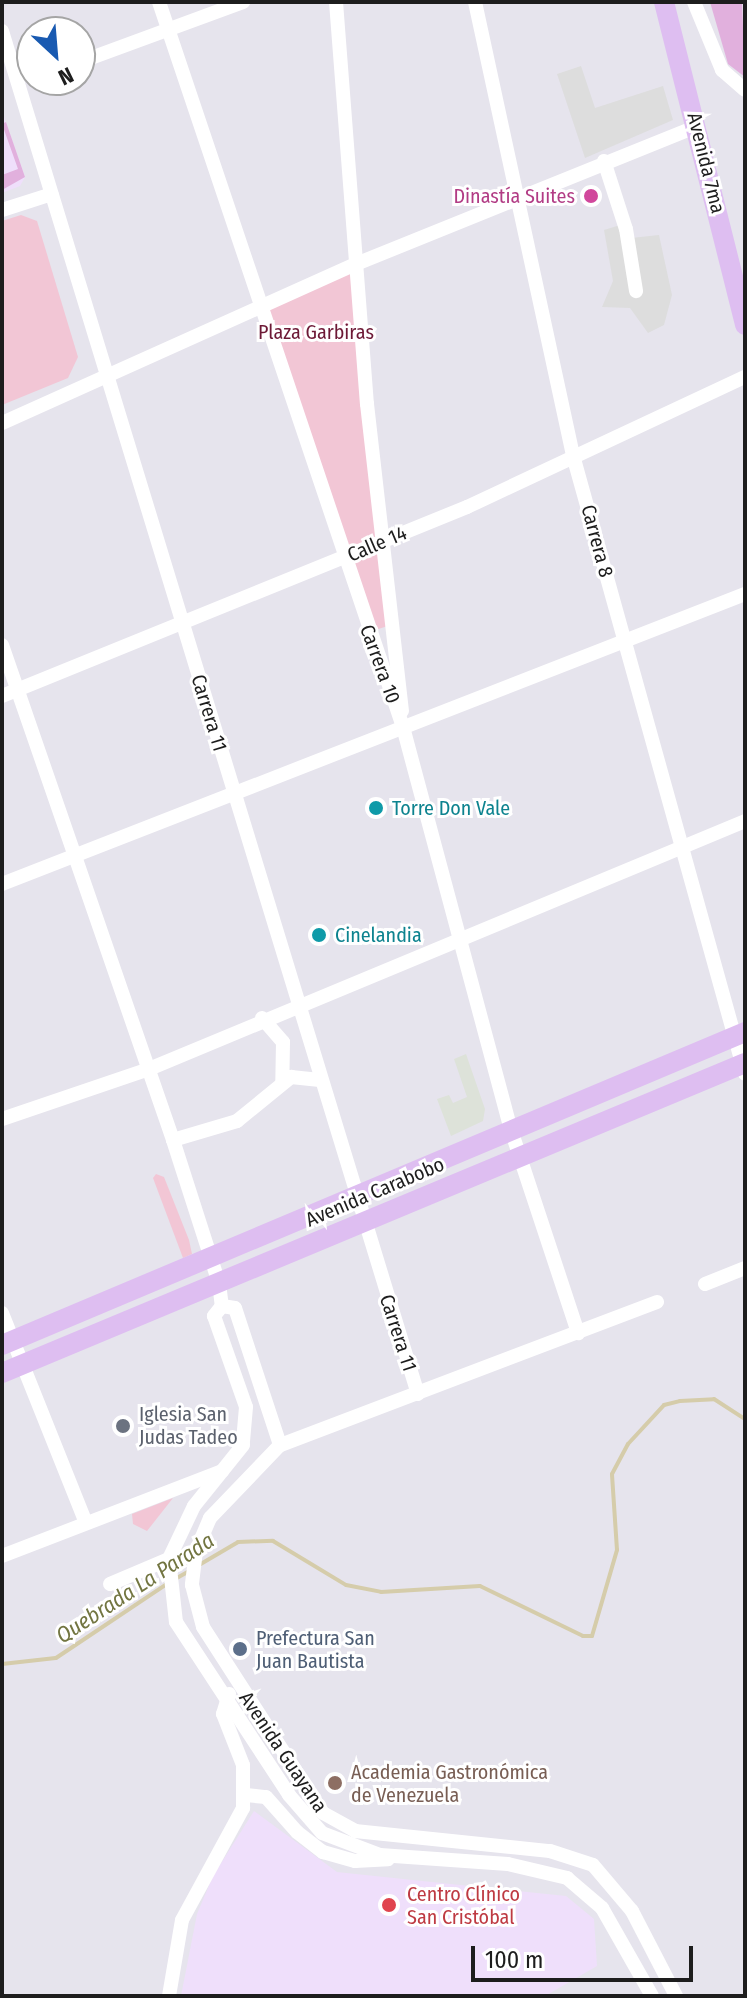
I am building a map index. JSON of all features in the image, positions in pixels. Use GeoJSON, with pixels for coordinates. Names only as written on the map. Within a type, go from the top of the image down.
{"type":"FeatureCollection","features":[{"type":"Feature","properties":{"kind":"main road","name":"Avenida 7ma"},"geometry":{"type":"LineString","coordinates":[[667,3],[745,325]]}},
{"type":"Feature","properties":{"kind":"main road","name":"Avenida Carabobo"},"geometry":{"type":"LineString","coordinates":[[7,1343],[357,1200],[741,1034]]}},
{"type":"Feature","properties":{"kind":"main road","name":"Avenida Carabobo"},"geometry":{"type":"LineString","coordinates":[[2,1373],[744,1067]]}},
{"type":"Feature","properties":{"kind":"street","name":"Carrera 10"},"geometry":{"type":"LineString","coordinates":[[159,2],[343,559],[403,727],[512,1133],[578,1333]]}},
{"type":"Feature","properties":{"kind":"street"},"geometry":{"type":"LineString","coordinates":[[96,56],[243,2]]}},
{"type":"Feature","properties":{"kind":"street"},"geometry":{"type":"LineString","coordinates":[[336,2],[356,264],[403,727]]}},
{"type":"Feature","properties":{"kind":"street","name":"Carrera 8"},"geometry":{"type":"LineString","coordinates":[[475,2],[574,459],[624,644],[741,1034],[744,1067]]}},
{"type":"Feature","properties":{"kind":"street"},"geometry":{"type":"LineString","coordinates":[[698,3],[722,70],[745,90]]}},
{"type":"Feature","properties":{"kind":"street","name":"Carrera 11"},"geometry":{"type":"LineString","coordinates":[[2,31],[16,61]]}},
{"type":"Feature","properties":{"kind":"street","name":"Carrera 11"},"geometry":{"type":"LineString","coordinates":[[29,96],[52,194],[418,1394]]}},
{"type":"Feature","properties":{"kind":"street"},"geometry":{"type":"LineString","coordinates":[[2,423],[356,264],[604,161],[697,126]]}},
{"type":"Feature","properties":{"kind":"street"},"geometry":{"type":"LineString","coordinates":[[604,161],[626,229],[636,291]]}},
{"type":"Feature","properties":{"kind":"street"},"geometry":{"type":"LineString","coordinates":[[2,210],[52,194]]}},
{"type":"Feature","properties":{"kind":"street","name":"Calle 14"},"geometry":{"type":"LineString","coordinates":[[2,696],[343,559],[574,459],[745,377]]}},
{"type":"Feature","properties":{"kind":"street"},"geometry":{"type":"LineString","coordinates":[[2,884],[624,644],[745,594]]}},
{"type":"Feature","properties":{"kind":"street"},"geometry":{"type":"LineString","coordinates":[[2,645],[149,1069],[219,1283],[222,1306],[214,1316],[237,1373],[248,1427],[226,1469],[194,1506],[169,1566],[110,1584]]}},
{"type":"Feature","properties":{"kind":"street"},"geometry":{"type":"LineString","coordinates":[[2,1119],[149,1069],[262,1018],[458,941],[745,821]]}},
{"type":"Feature","properties":{"kind":"street"},"geometry":{"type":"LineString","coordinates":[[262,1018],[283,1042],[282,1081]]}},
{"type":"Feature","properties":{"kind":"street"},"geometry":{"type":"LineString","coordinates":[[173,1140],[237,1121],[282,1081],[302,1075],[320,1080]]}},
{"type":"Feature","properties":{"kind":"street"},"geometry":{"type":"LineString","coordinates":[[705,1284],[745,1268]]}},
{"type":"Feature","properties":{"kind":"street"},"geometry":{"type":"LineString","coordinates":[[222,1306],[235,1308],[280,1445],[657,1302]]}},
{"type":"Feature","properties":{"kind":"street"},"geometry":{"type":"LineString","coordinates":[[2,1313],[7,1343],[22,1365],[86,1523]]}},
{"type":"Feature","properties":{"kind":"street","name":"Avenida Guayana"},"geometry":{"type":"LineString","coordinates":[[280,1445],[210,1518],[194,1562],[197,1615],[313,1802],[336,1823],[372,1834],[550,1851],[593,1865],[632,1911],[676,1996]]}},
{"type":"Feature","properties":{"kind":"street"},"geometry":{"type":"LineString","coordinates":[[2,1556],[226,1469]]}},
{"type":"Feature","properties":{"kind":"street","name":"Avenida Guayana"},"geometry":{"type":"LineString","coordinates":[[169,1566],[176,1622],[289,1795],[322,1833],[349,1847],[395,1855],[508,1864],[567,1878],[602,1908],[652,1996]]}},
{"type":"Feature","properties":{"kind":"street"},"geometry":{"type":"LineString","coordinates":[[169,1996],[182,1920],[210,1864],[239,1821],[246,1795],[236,1740],[223,1714],[225,1697],[239,1687]]}},
{"type":"Feature","properties":{"kind":"street"},"geometry":{"type":"LineString","coordinates":[[246,1795],[266,1797],[286,1821],[323,1852],[377,1863],[395,1855]]}},
{"type":"Feature","properties":{"kind":"shaded area"},"geometry":{"type":"Polygon","coordinates":[[[710,2],[742,2],[745,77],[728,64],[710,2]]]}},
{"type":"Feature","properties":{"kind":"shaded area"},"geometry":{"type":"Polygon","coordinates":[[[581,66],[595,108],[663,86],[673,120],[585,158],[557,74],[581,66]]]}},
{"type":"Feature","properties":{"kind":"shaded area"},"geometry":{"type":"Polygon","coordinates":[[[2,111],[25,177],[20,186],[2,193],[2,111]]]}},
{"type":"Feature","properties":{"kind":"shaded area"},"geometry":{"type":"Polygon","coordinates":[[[6,122],[25,177],[2,190],[2,175],[18,169],[2,124],[6,122]]]}},
{"type":"Feature","properties":{"kind":"shaded area"},"geometry":{"type":"Polygon","coordinates":[[[630,222],[631,238],[659,235],[672,295],[664,325],[648,333],[630,308],[602,307],[613,281],[604,230],[630,222]]]}},
{"type":"Feature","properties":{"kind":"shaded area"},"geometry":{"type":"Polygon","coordinates":[[[466,1054],[485,1109],[483,1121],[451,1136],[437,1099],[449,1095],[453,1103],[467,1097],[454,1059],[466,1054]]]}},
{"type":"Feature","properties":{"kind":"shaded area","name":"Centro Clínico San Cristóbal"},"geometry":{"type":"Polygon","coordinates":[[[254,1811],[337,1872],[566,1896],[594,1919],[597,1966],[545,1996],[181,1996],[197,1914],[213,1876],[254,1811]]]}},
{"type":"Feature","properties":{"kind":"green space"},"geometry":{"type":"Polygon","coordinates":[[[21,215],[37,221],[78,357],[68,378],[2,405],[2,221],[21,215]]]}},
{"type":"Feature","properties":{"kind":"green space","name":"Plaza Garbiras"},"geometry":{"type":"Polygon","coordinates":[[[356,264],[394,624],[369,632],[259,306],[356,264]]]}},
{"type":"Feature","properties":{"kind":"green space"},"geometry":{"type":"Polygon","coordinates":[[[156,1174],[164,1177],[189,1240],[192,1254],[183,1258],[153,1178],[156,1174]]]}},
{"type":"Feature","properties":{"kind":"green space"},"geometry":{"type":"Polygon","coordinates":[[[173,1498],[147,1531],[133,1524],[132,1514],[173,1498]]]}},
{"type":"Feature","properties":{"kind":"waterway","name":"Quebrada La Parada"},"geometry":{"type":"LineString","coordinates":[[199,1565],[238,1542],[273,1541],[346,1585],[381,1592],[480,1586],[583,1636],[592,1636],[617,1550],[612,1474],[628,1444],[664,1405],[680,1401],[714,1399],[745,1419]]}},
{"type":"Feature","properties":{"kind":"waterway","name":"Quebrada La Parada"},"geometry":{"type":"LineString","coordinates":[[175,1579],[191,1570]]}},
{"type":"Feature","properties":{"kind":"waterway","name":"Quebrada La Parada"},"geometry":{"type":"LineString","coordinates":[[2,1664],[56,1658],[167,1584]]}},
{"type":"Feature","properties":{"kind":"place","name":"Dinastía Suites"},"geometry":{"type":"Point","coordinates":[591,196]}},
{"type":"Feature","properties":{"kind":"place","name":"Torre Don Vale"},"geometry":{"type":"Point","coordinates":[376,808]}},
{"type":"Feature","properties":{"kind":"place","name":"Cinelandia"},"geometry":{"type":"Point","coordinates":[319,935]}},
{"type":"Feature","properties":{"kind":"place","name":"Iglesia San Judas Tadeo"},"geometry":{"type":"Point","coordinates":[123,1426]}},
{"type":"Feature","properties":{"kind":"place","name":"Prefectura San Juan Bautista"},"geometry":{"type":"Point","coordinates":[240,1649]}},
{"type":"Feature","properties":{"kind":"place","name":"Academia Gastronómica de Venezuela"},"geometry":{"type":"Point","coordinates":[335,1783]}},
{"type":"Feature","properties":{"kind":"place","name":"Centro Clínico San Cristóbal"},"geometry":{"type":"Point","coordinates":[389,1905]}}]}
